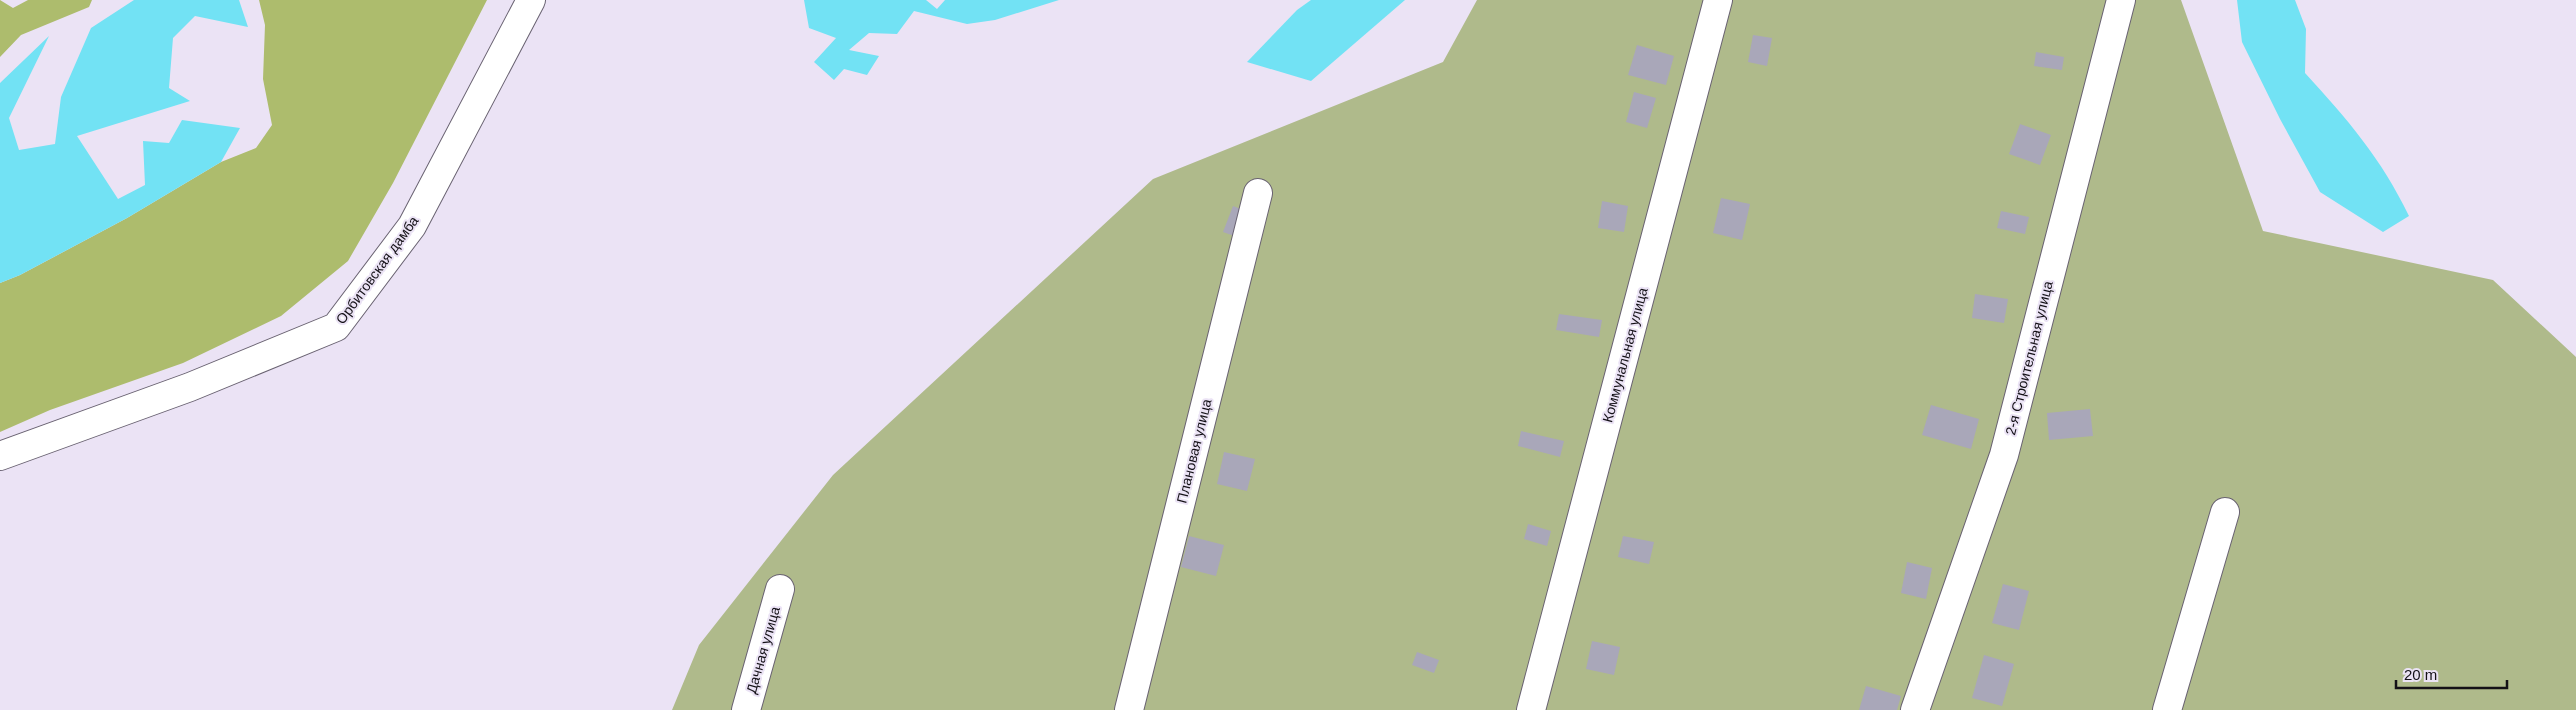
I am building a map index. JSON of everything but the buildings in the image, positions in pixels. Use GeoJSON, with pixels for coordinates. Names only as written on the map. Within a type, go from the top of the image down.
{"type":"FeatureCollection","features":[{"type":"Feature","properties":{"kind":"street","name":"Орбитовская дамба"},"geometry":{"type":"LineString","coordinates":[[0,456],[190,387],[336,327],[412,226],[531,0]]}},
{"type":"Feature","properties":{"kind":"street","name":"Коммунальная улица"},"geometry":{"type":"LineString","coordinates":[[1531,710],[1718,0]]}},
{"type":"Feature","properties":{"kind":"street","name":"2-я Строительная улица"},"geometry":{"type":"LineString","coordinates":[[1915,710],[2004,455],[2121,0]]}},
{"type":"Feature","properties":{"kind":"street","name":"Плановая улица"},"geometry":{"type":"LineString","coordinates":[[1129,710],[1258,193]]}},
{"type":"Feature","properties":{"kind":"street"},"geometry":{"type":"LineString","coordinates":[[2167,710],[2225,512]]}},
{"type":"Feature","properties":{"kind":"street","name":"Дачная улица"},"geometry":{"type":"LineString","coordinates":[[746,710],[780,589]]}},
{"type":"Feature","properties":{"kind":"green space"},"geometry":{"type":"Polygon","coordinates":[[[0,0],[13,8],[28,0],[92,0],[89,7],[21,35],[0,57],[0,0]]]}},
{"type":"Feature","properties":{"kind":"green space"},"geometry":{"type":"Polygon","coordinates":[[[259,0],[487,0],[393,183],[348,261],[281,316],[183,363],[50,410],[0,432],[0,283],[20,275],[127,218],[221,162],[256,148],[272,125],[263,79],[265,25],[259,0]]]}},
{"type":"Feature","properties":{"kind":"green space"},"geometry":{"type":"Polygon","coordinates":[[[1477,0],[2181,0],[2263,231],[2493,280],[2576,357],[2576,710],[672,710],[699,645],[833,475],[1153,179],[1443,62],[1477,0]]]}},
{"type":"Feature","properties":{"kind":"water"},"geometry":{"type":"Polygon","coordinates":[[[134,0],[239,0],[248,27],[195,16],[173,38],[169,88],[190,101],[77,136],[118,199],[145,185],[143,141],[169,143],[182,120],[240,128],[221,162],[127,218],[20,275],[0,283],[0,83],[49,36],[9,118],[19,150],[55,144],[61,97],[91,28],[134,0]]]}},
{"type":"Feature","properties":{"kind":"water"},"geometry":{"type":"Polygon","coordinates":[[[804,0],[926,0],[937,9],[945,0],[1059,0],[995,20],[967,24],[914,11],[897,34],[869,33],[849,50],[879,56],[867,75],[844,69],[834,80],[814,62],[836,38],[809,28],[804,0]]]}},
{"type":"Feature","properties":{"kind":"water"},"geometry":{"type":"Polygon","coordinates":[[[1311,0],[1405,0],[1311,81],[1247,62],[1297,10],[1311,0]]]}},
{"type":"Feature","properties":{"kind":"water"},"geometry":{"type":"Polygon","coordinates":[[[2237,0],[2295,0],[2306,29],[2305,73],[2363,140],[2387,176],[2409,216],[2383,232],[2320,192],[2280,119],[2242,42],[2237,0]]]}}]}
